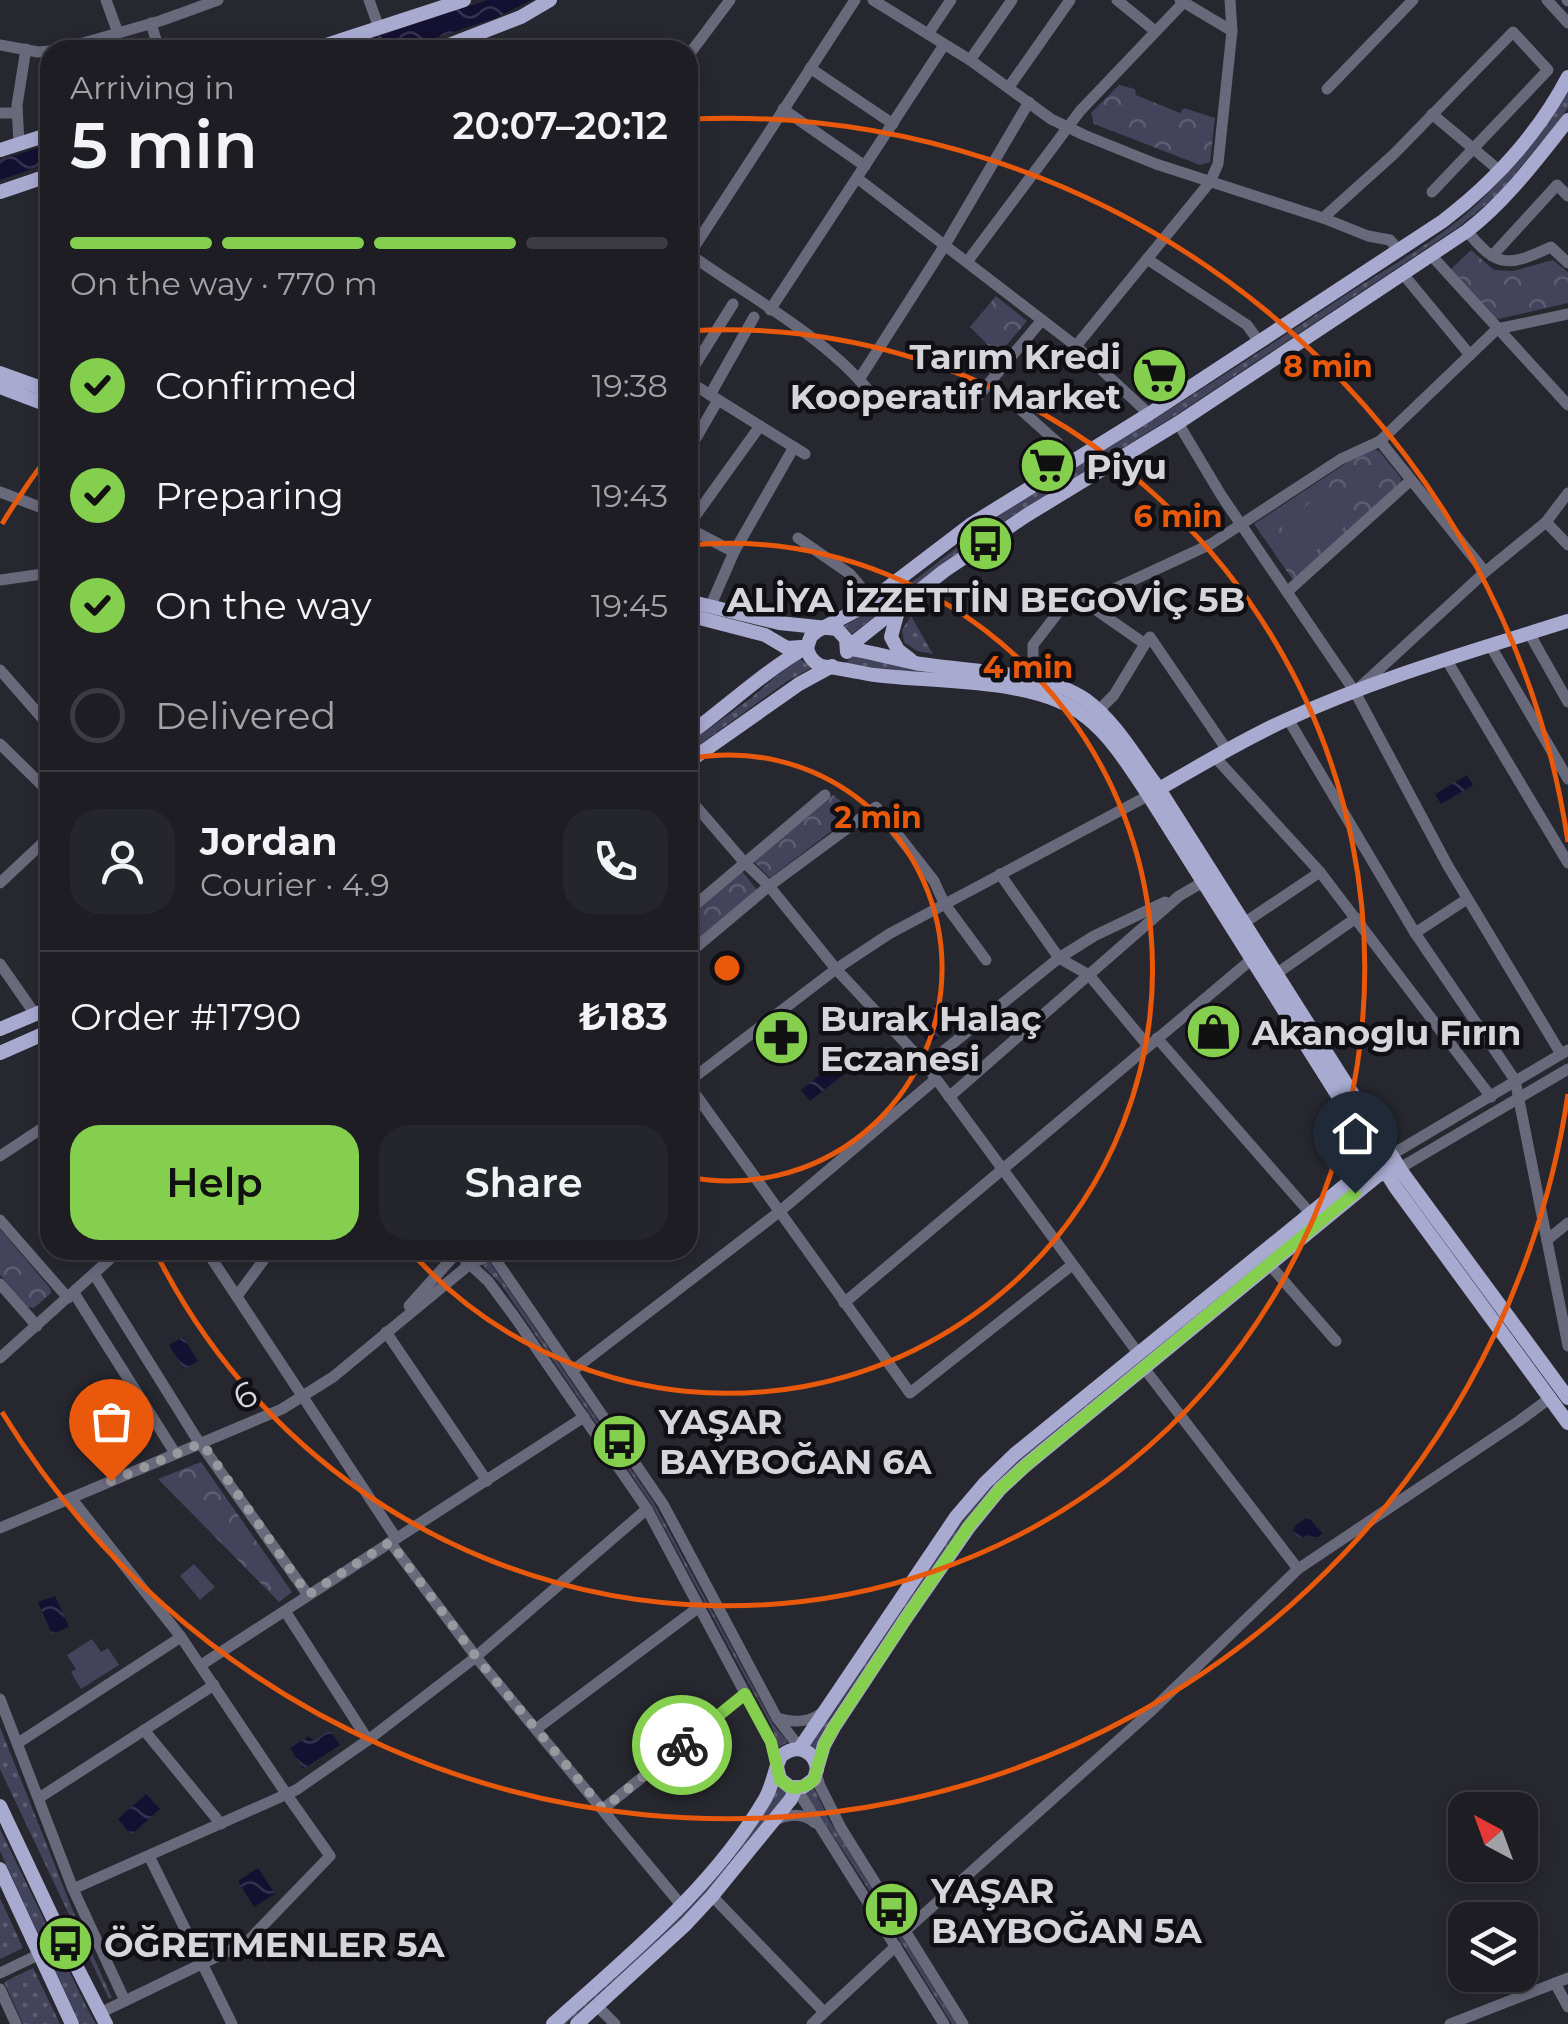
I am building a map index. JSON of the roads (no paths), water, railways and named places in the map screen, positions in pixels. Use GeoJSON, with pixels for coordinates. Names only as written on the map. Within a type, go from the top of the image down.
{"type":"FeatureCollection","features":[{"type":"Feature","properties":{"kind":"main road"},"geometry":{"type":"LineString","coordinates":[[342,40],[464,0]]}},
{"type":"Feature","properties":{"kind":"main road"},"geometry":{"type":"LineString","coordinates":[[480,40],[550,0]]}},
{"type":"Feature","properties":{"kind":"main road"},"geometry":{"type":"LineString","coordinates":[[1566,80],[1538,124],[1474,198],[1260,343],[970,525],[872,600],[842,620],[823,627],[811,636],[807,647],[815,663],[821,666],[1008,688],[1044,696],[1086,716],[1105,735],[1154,792],[1203,882],[1252,959],[1568,1423]]}},
{"type":"Feature","properties":{"kind":"main road"},"geometry":{"type":"LineString","coordinates":[[698,755],[800,684],[843,660],[847,648],[944,571],[1178,423],[1467,230],[1510,191],[1568,120]]}},
{"type":"Feature","properties":{"kind":"main road"},"geometry":{"type":"LineString","coordinates":[[0,150],[40,137]]}},
{"type":"Feature","properties":{"kind":"main road"},"geometry":{"type":"LineString","coordinates":[[0,192],[40,178]]}},
{"type":"Feature","properties":{"kind":"main road"},"geometry":{"type":"LineString","coordinates":[[0,373],[40,387]]}},
{"type":"Feature","properties":{"kind":"main road"},"geometry":{"type":"LineString","coordinates":[[0,387],[40,402]]}},
{"type":"Feature","properties":{"kind":"main road"},"geometry":{"type":"LineString","coordinates":[[698,603],[779,623],[837,629],[847,648]]}},
{"type":"Feature","properties":{"kind":"main road"},"geometry":{"type":"LineString","coordinates":[[900,606],[891,637],[898,650],[914,662]]}},
{"type":"Feature","properties":{"kind":"main road"},"geometry":{"type":"LineString","coordinates":[[698,618],[765,635],[787,648],[807,647]]}},
{"type":"Feature","properties":{"kind":"main road"},"geometry":{"type":"LineString","coordinates":[[1154,792],[1288,718],[1446,658],[1568,621]]}},
{"type":"Feature","properties":{"kind":"main road"},"geometry":{"type":"LineString","coordinates":[[698,727],[782,661],[807,647]]}},
{"type":"Feature","properties":{"kind":"main road"},"geometry":{"type":"LineString","coordinates":[[847,648],[1034,680],[1070,690],[1098,711],[1115,729],[1244,923],[1389,1164],[1562,1378],[1568,1398]]}},
{"type":"Feature","properties":{"kind":"main road"},"geometry":{"type":"LineString","coordinates":[[0,1030],[40,1012]]}},
{"type":"Feature","properties":{"kind":"main road"},"geometry":{"type":"LineString","coordinates":[[0,1052],[40,1034]]}},
{"type":"Feature","properties":{"kind":"main road"},"geometry":{"type":"LineString","coordinates":[[777,1767],[780,1780],[790,1787],[809,1784],[824,1745],[840,1718],[969,1526],[1000,1489],[1141,1360],[1311,1214],[1370,1166],[1389,1164]]}},
{"type":"Feature","properties":{"kind":"main road"},"geometry":{"type":"LineString","coordinates":[[800,1748],[956,1518],[1015,1454],[1270,1264],[1389,1164]]}},
{"type":"Feature","properties":{"kind":"main road"},"geometry":{"type":"LineString","coordinates":[[552,2024],[682,1906],[751,1822],[774,1784],[778,1761],[786,1752],[800,1748],[810,1754],[815,1759],[816,1773]]}},
{"type":"Feature","properties":{"kind":"main road"},"geometry":{"type":"LineString","coordinates":[[577,2024],[712,1896],[796,1788]]}},
{"type":"Feature","properties":{"kind":"main road"},"geometry":{"type":"LineString","coordinates":[[0,1806],[103,2019]]}},
{"type":"Feature","properties":{"kind":"main road"},"geometry":{"type":"LineString","coordinates":[[0,1869],[72,2024]]}},
{"type":"Feature","properties":{"kind":"street"},"geometry":{"type":"LineString","coordinates":[[106,0],[118,33]]}},
{"type":"Feature","properties":{"kind":"street"},"geometry":{"type":"LineString","coordinates":[[94,40],[218,0]]}},
{"type":"Feature","properties":{"kind":"street"},"geometry":{"type":"LineString","coordinates":[[369,0],[379,28]]}},
{"type":"Feature","properties":{"kind":"street"},"geometry":{"type":"LineString","coordinates":[[698,43],[730,0]]}},
{"type":"Feature","properties":{"kind":"street"},"geometry":{"type":"LineString","coordinates":[[698,239],[856,0]]}},
{"type":"Feature","properties":{"kind":"street"},"geometry":{"type":"LineString","coordinates":[[872,0],[970,60],[1052,120],[1156,164],[1390,240],[1398,251]]}},
{"type":"Feature","properties":{"kind":"street"},"geometry":{"type":"LineString","coordinates":[[928,34],[951,0]]}},
{"type":"Feature","properties":{"kind":"street"},"geometry":{"type":"LineString","coordinates":[[970,60],[1012,0]]}},
{"type":"Feature","properties":{"kind":"street"},"geometry":{"type":"LineString","coordinates":[[1010,87],[1070,0]]}},
{"type":"Feature","properties":{"kind":"street"},"geometry":{"type":"LineString","coordinates":[[1117,0],[1156,31]]}},
{"type":"Feature","properties":{"kind":"street"},"geometry":{"type":"LineString","coordinates":[[1076,346],[1210,182],[1218,164],[1232,31],[1230,0]]}},
{"type":"Feature","properties":{"kind":"street"},"geometry":{"type":"LineString","coordinates":[[1327,90],[1413,0]]}},
{"type":"Feature","properties":{"kind":"street"},"geometry":{"type":"LineString","coordinates":[[1546,0],[1568,23]]}},
{"type":"Feature","properties":{"kind":"street"},"geometry":{"type":"LineString","coordinates":[[967,262],[1080,111],[1181,1],[1232,31]]}},
{"type":"Feature","properties":{"kind":"street"},"geometry":{"type":"LineString","coordinates":[[150,23],[156,40]]}},
{"type":"Feature","properties":{"kind":"street"},"geometry":{"type":"LineString","coordinates":[[1323,218],[1514,32],[1548,70],[1566,80]]}},
{"type":"Feature","properties":{"kind":"street"},"geometry":{"type":"LineString","coordinates":[[0,45],[40,50]]}},
{"type":"Feature","properties":{"kind":"street"},"geometry":{"type":"LineString","coordinates":[[770,310],[944,46]]}},
{"type":"Feature","properties":{"kind":"street"},"geometry":{"type":"LineString","coordinates":[[19,144],[16,113],[26,49]]}},
{"type":"Feature","properties":{"kind":"street"},"geometry":{"type":"LineString","coordinates":[[810,68],[893,124]]}},
{"type":"Feature","properties":{"kind":"street"},"geometry":{"type":"LineString","coordinates":[[1432,192],[1548,70]]}},
{"type":"Feature","properties":{"kind":"street"},"geometry":{"type":"LineString","coordinates":[[860,378],[1029,102]]}},
{"type":"Feature","properties":{"kind":"street"},"geometry":{"type":"LineString","coordinates":[[783,110],[865,166]]}},
{"type":"Feature","properties":{"kind":"street"},"geometry":{"type":"LineString","coordinates":[[0,113],[16,113]]}},
{"type":"Feature","properties":{"kind":"street"},"geometry":{"type":"LineString","coordinates":[[1432,114],[1500,172]]}},
{"type":"Feature","properties":{"kind":"street"},"geometry":{"type":"LineString","coordinates":[[857,178],[1076,346],[1149,414]]}},
{"type":"Feature","properties":{"kind":"street"},"geometry":{"type":"LineString","coordinates":[[1492,256],[1557,184],[1568,196]]}},
{"type":"Feature","properties":{"kind":"street"},"geometry":{"type":"LineString","coordinates":[[1467,230],[1482,249],[1502,261],[1512,262],[1550,247],[1568,264]]}},
{"type":"Feature","properties":{"kind":"street"},"geometry":{"type":"LineString","coordinates":[[1431,255],[1568,405]]}},
{"type":"Feature","properties":{"kind":"street"},"geometry":{"type":"LineString","coordinates":[[1147,259],[1247,325],[1260,343]]}},
{"type":"Feature","properties":{"kind":"street"},"geometry":{"type":"LineString","coordinates":[[698,261],[824,347],[860,378],[876,400],[970,406],[1042,320]]}},
{"type":"Feature","properties":{"kind":"street"},"geometry":{"type":"LineString","coordinates":[[1403,274],[1470,355]]}},
{"type":"Feature","properties":{"kind":"street"},"geometry":{"type":"LineString","coordinates":[[698,362],[733,304]]}},
{"type":"Feature","properties":{"kind":"street"},"geometry":{"type":"LineString","coordinates":[[1034,680],[1033,645],[1067,600],[1088,602],[1211,544],[1341,458],[1380,441],[1497,329],[1568,314]]}},
{"type":"Feature","properties":{"kind":"street"},"geometry":{"type":"LineString","coordinates":[[698,431],[754,316]]}},
{"type":"Feature","properties":{"kind":"street"},"geometry":{"type":"LineString","coordinates":[[990,382],[1058,443],[1069,464]]}},
{"type":"Feature","properties":{"kind":"street"},"geometry":{"type":"LineString","coordinates":[[698,385],[799,451],[734,552],[710,606]]}},
{"type":"Feature","properties":{"kind":"street"},"geometry":{"type":"LineString","coordinates":[[1178,423],[1355,692],[1467,899],[1564,1052],[1389,1164]]}},
{"type":"Feature","properties":{"kind":"street"},"geometry":{"type":"LineString","coordinates":[[698,513],[760,426]]}},
{"type":"Feature","properties":{"kind":"street"},"geometry":{"type":"LineString","coordinates":[[1380,441],[1485,572]]}},
{"type":"Feature","properties":{"kind":"street"},"geometry":{"type":"LineString","coordinates":[[1287,592],[1411,480]]}},
{"type":"Feature","properties":{"kind":"street"},"geometry":{"type":"LineString","coordinates":[[0,492],[40,507]]}},
{"type":"Feature","properties":{"kind":"street"},"geometry":{"type":"LineString","coordinates":[[1355,692],[1485,572],[1546,522],[1568,492]]}},
{"type":"Feature","properties":{"kind":"street"},"geometry":{"type":"LineString","coordinates":[[1546,522],[1568,546]]}},
{"type":"Feature","properties":{"kind":"street"},"geometry":{"type":"LineString","coordinates":[[698,532],[734,552]]}},
{"type":"Feature","properties":{"kind":"street"},"geometry":{"type":"LineString","coordinates":[[798,538],[850,574],[872,600]]}},
{"type":"Feature","properties":{"kind":"street"},"geometry":{"type":"LineString","coordinates":[[0,580],[40,574]]}},
{"type":"Feature","properties":{"kind":"street"},"geometry":{"type":"LineString","coordinates":[[1088,602],[1145,644]]}},
{"type":"Feature","properties":{"kind":"street"},"geometry":{"type":"LineString","coordinates":[[1529,634],[1568,702]]}},
{"type":"Feature","properties":{"kind":"street"},"geometry":{"type":"LineString","coordinates":[[1098,711],[1114,695],[1150,637],[1221,753],[1320,872],[1491,1096]]}},
{"type":"Feature","properties":{"kind":"street"},"geometry":{"type":"LineString","coordinates":[[1490,645],[1568,779]]}},
{"type":"Feature","properties":{"kind":"street"},"geometry":{"type":"LineString","coordinates":[[1446,658],[1568,863]]}},
{"type":"Feature","properties":{"kind":"street"},"geometry":{"type":"LineString","coordinates":[[0,670],[40,716]]}},
{"type":"Feature","properties":{"kind":"street"},"geometry":{"type":"LineString","coordinates":[[1288,718],[1414,933],[1515,1082],[1568,1346]]}},
{"type":"Feature","properties":{"kind":"street"},"geometry":{"type":"LineString","coordinates":[[0,744],[40,783]]}},
{"type":"Feature","properties":{"kind":"street"},"geometry":{"type":"LineString","coordinates":[[698,1075],[836,968],[889,934],[1154,792]]}},
{"type":"Feature","properties":{"kind":"street"},"geometry":{"type":"LineString","coordinates":[[698,901],[825,795]]}},
{"type":"Feature","properties":{"kind":"street"},"geometry":{"type":"LineString","coordinates":[[698,946],[769,886],[876,806],[934,881],[944,903],[986,960]]}},
{"type":"Feature","properties":{"kind":"street"},"geometry":{"type":"LineString","coordinates":[[698,809],[926,1065],[1298,1569]]}},
{"type":"Feature","properties":{"kind":"street"},"geometry":{"type":"LineString","coordinates":[[0,883],[40,845]]}},
{"type":"Feature","properties":{"kind":"street"},"geometry":{"type":"LineString","coordinates":[[1244,923],[1320,872]]}},
{"type":"Feature","properties":{"kind":"street"},"geometry":{"type":"LineString","coordinates":[[1000,874],[1059,958],[1089,974],[1311,1214]]}},
{"type":"Feature","properties":{"kind":"street"},"geometry":{"type":"LineString","coordinates":[[926,1065],[1059,958],[1094,936],[1203,882]]}},
{"type":"Feature","properties":{"kind":"street"},"geometry":{"type":"LineString","coordinates":[[949,1097],[1179,896]]}},
{"type":"Feature","properties":{"kind":"street"},"geometry":{"type":"LineString","coordinates":[[1414,933],[1467,899]]}},
{"type":"Feature","properties":{"kind":"street"},"geometry":{"type":"LineString","coordinates":[[1276,974],[1356,918]]}},
{"type":"Feature","properties":{"kind":"street"},"geometry":{"type":"LineString","coordinates":[[844,1304],[1252,959]]}},
{"type":"Feature","properties":{"kind":"street"},"geometry":{"type":"LineString","coordinates":[[0,964],[35,1014]]}},
{"type":"Feature","properties":{"kind":"street"},"geometry":{"type":"LineString","coordinates":[[1389,1164],[1518,1099],[1568,1069]]}},
{"type":"Feature","properties":{"kind":"street"},"geometry":{"type":"LineString","coordinates":[[572,1371],[778,1212],[936,1080]]}},
{"type":"Feature","properties":{"kind":"street"},"geometry":{"type":"LineString","coordinates":[[698,1097],[910,1393],[1072,1264]]}},
{"type":"Feature","properties":{"kind":"street"},"geometry":{"type":"LineString","coordinates":[[0,1156],[40,1130]]}},
{"type":"Feature","properties":{"kind":"street"},"geometry":{"type":"LineString","coordinates":[[0,1220],[71,1296],[175,1453]]}},
{"type":"Feature","properties":{"kind":"street"},"geometry":{"type":"LineString","coordinates":[[1547,1240],[1568,1223]]}},
{"type":"Feature","properties":{"kind":"street"},"geometry":{"type":"LineString","coordinates":[[0,1358],[109,1260]]}},
{"type":"Feature","properties":{"kind":"street"},"geometry":{"type":"LineString","coordinates":[[213,1260],[304,1396],[393,1540],[476,1657],[682,1906]]}},
{"type":"Feature","properties":{"kind":"street"},"geometry":{"type":"LineString","coordinates":[[237,1296],[264,1260]]}},
{"type":"Feature","properties":{"kind":"street","name":"6"},"geometry":{"type":"LineString","coordinates":[[0,1528],[304,1396],[332,1378],[464,1269],[462,1260]]}},
{"type":"Feature","properties":{"kind":"street"},"geometry":{"type":"LineString","coordinates":[[467,1260],[514,1316],[646,1509],[771,1742],[777,1767]]}},
{"type":"Feature","properties":{"kind":"street"},"geometry":{"type":"LineString","coordinates":[[495,1260],[663,1504],[777,1718],[800,1748]]}},
{"type":"Feature","properties":{"kind":"street"},"geometry":{"type":"LineString","coordinates":[[1270,1264],[1336,1341]]}},
{"type":"Feature","properties":{"kind":"street"},"geometry":{"type":"LineString","coordinates":[[94,1274],[195,1436],[308,1595]]}},
{"type":"Feature","properties":{"kind":"street"},"geometry":{"type":"LineString","coordinates":[[0,1284],[36,1326]]}},
{"type":"Feature","properties":{"kind":"street"},"geometry":{"type":"LineString","coordinates":[[386,1332],[487,1481]]}},
{"type":"Feature","properties":{"kind":"street"},"geometry":{"type":"LineString","coordinates":[[904,1931],[1150,1712],[1298,1569],[1550,1398]]}},
{"type":"Feature","properties":{"kind":"street"},"geometry":{"type":"LineString","coordinates":[[200,1665],[584,1418]]}},
{"type":"Feature","properties":{"kind":"street"},"geometry":{"type":"LineString","coordinates":[[72,1498],[200,1665],[330,1856],[247,1942],[125,2001],[103,2019]]}},
{"type":"Feature","properties":{"kind":"street"},"geometry":{"type":"LineString","coordinates":[[74,1889],[286,1796],[368,1740],[476,1657],[646,1509]]}},
{"type":"Feature","properties":{"kind":"street"},"geometry":{"type":"LineString","coordinates":[[536,1730],[700,1607]]}},
{"type":"Feature","properties":{"kind":"street"},"geometry":{"type":"LineString","coordinates":[[285,1610],[368,1740]]}},
{"type":"Feature","properties":{"kind":"street"},"geometry":{"type":"LineString","coordinates":[[18,1743],[180,1638]]}},
{"type":"Feature","properties":{"kind":"street"},"geometry":{"type":"LineString","coordinates":[[38,1798],[214,1685]]}},
{"type":"Feature","properties":{"kind":"street"},"geometry":{"type":"LineString","coordinates":[[603,1809],[745,1694]]}},
{"type":"Feature","properties":{"kind":"street"},"geometry":{"type":"LineString","coordinates":[[0,1699],[74,1889],[125,2001]]}},
{"type":"Feature","properties":{"kind":"street"},"geometry":{"type":"LineString","coordinates":[[777,1718],[808,1720],[826,1710]]}},
{"type":"Feature","properties":{"kind":"street"},"geometry":{"type":"LineString","coordinates":[[144,1730],[221,1824]]}},
{"type":"Feature","properties":{"kind":"street"},"geometry":{"type":"LineString","coordinates":[[816,1773],[840,1828],[963,2024]]}},
{"type":"Feature","properties":{"kind":"street"},"geometry":{"type":"LineString","coordinates":[[796,1788],[944,2024]]}},
{"type":"Feature","properties":{"kind":"street"},"geometry":{"type":"LineString","coordinates":[[769,1824],[797,1815],[811,1819],[828,1838]]}},
{"type":"Feature","properties":{"kind":"street"},"geometry":{"type":"LineString","coordinates":[[149,1856],[232,2024]]}},
{"type":"Feature","properties":{"kind":"street"},"geometry":{"type":"LineString","coordinates":[[712,1896],[824,2012]]}},
{"type":"Feature","properties":{"kind":"street"},"geometry":{"type":"LineString","coordinates":[[812,2024],[896,1946]]}},
{"type":"Feature","properties":{"kind":"street"},"geometry":{"type":"LineString","coordinates":[[0,1973],[40,1954]]}},
{"type":"Feature","properties":{"kind":"street"},"geometry":{"type":"LineString","coordinates":[[1458,2022],[1568,1978]]}},
{"type":"Feature","properties":{"kind":"street"},"geometry":{"type":"LineString","coordinates":[[1554,1983],[1568,2007]]}},
{"type":"Feature","properties":{"kind":"street"},"geometry":{"type":"LineString","coordinates":[[0,1989],[16,2024]]}},
{"type":"Feature","properties":{"kind":"street"},"geometry":{"type":"LineString","coordinates":[[597,2006],[616,2024]]}},
{"type":"Feature","properties":{"kind":"water"},"geometry":{"type":"Polygon","coordinates":[[[487,0],[532,0],[496,18],[429,40],[367,40],[487,0]]]}},
{"type":"Feature","properties":{"kind":"water"},"geometry":{"type":"Polygon","coordinates":[[[40,147],[40,166],[0,180],[0,160],[40,147]]]}},
{"type":"Feature","properties":{"kind":"water"},"geometry":{"type":"Polygon","coordinates":[[[1467,775],[1473,785],[1441,804],[1435,794],[1467,775]]]}},
{"type":"Feature","properties":{"kind":"water"},"geometry":{"type":"Polygon","coordinates":[[[941,1001],[958,1023],[929,1044],[913,1022],[941,1001]]]}},
{"type":"Feature","properties":{"kind":"water"},"geometry":{"type":"Polygon","coordinates":[[[848,1052],[857,1064],[810,1101],[801,1090],[848,1052]]]}},
{"type":"Feature","properties":{"kind":"water"},"geometry":{"type":"Polygon","coordinates":[[[183,1337],[198,1361],[184,1369],[169,1345],[183,1337]]]}},
{"type":"Feature","properties":{"kind":"water"},"geometry":{"type":"Polygon","coordinates":[[[1308,1517],[1322,1533],[1320,1538],[1307,1535],[1299,1539],[1293,1531],[1308,1517]]]}},
{"type":"Feature","properties":{"kind":"water"},"geometry":{"type":"Polygon","coordinates":[[[55,1596],[69,1627],[52,1634],[38,1602],[55,1596]]]}},
{"type":"Feature","properties":{"kind":"water"},"geometry":{"type":"Polygon","coordinates":[[[330,1731],[340,1745],[303,1769],[290,1748],[309,1736],[313,1741],[330,1731]]]}},
{"type":"Feature","properties":{"kind":"water"},"geometry":{"type":"Polygon","coordinates":[[[146,1794],[160,1809],[131,1835],[118,1819],[146,1794]]]}},
{"type":"Feature","properties":{"kind":"water"},"geometry":{"type":"Polygon","coordinates":[[[258,1868],[275,1894],[254,1907],[238,1881],[258,1868]]]}},
{"type":"Feature","properties":{"kind":"place","name":"Tarım Kredi Kooperatif Market"},"geometry":{"type":"Point","coordinates":[1160,376]}},
{"type":"Feature","properties":{"kind":"place","name":"Piyu"},"geometry":{"type":"Point","coordinates":[1047,466]}},
{"type":"Feature","properties":{"kind":"place","name":"ALİYA İZZETTİN BEGOVİÇ 5B"},"geometry":{"type":"Point","coordinates":[986,543]}},
{"type":"Feature","properties":{"kind":"place","name":"Akanoglu Fırın"},"geometry":{"type":"Point","coordinates":[1213,1032]}},
{"type":"Feature","properties":{"kind":"place","name":"Burak Halaç Eczanesi"},"geometry":{"type":"Point","coordinates":[781,1038]}},
{"type":"Feature","properties":{"kind":"place","name":"YAŞAR BAYBOĞAN 6A"},"geometry":{"type":"Point","coordinates":[620,1441]}},
{"type":"Feature","properties":{"kind":"place","name":"YAŞAR BAYBOĞAN 5A"},"geometry":{"type":"Point","coordinates":[892,1910]}},
{"type":"Feature","properties":{"kind":"place","name":"ÖĞRETMENLER 5A"},"geometry":{"type":"Point","coordinates":[65,1944]}}]}
